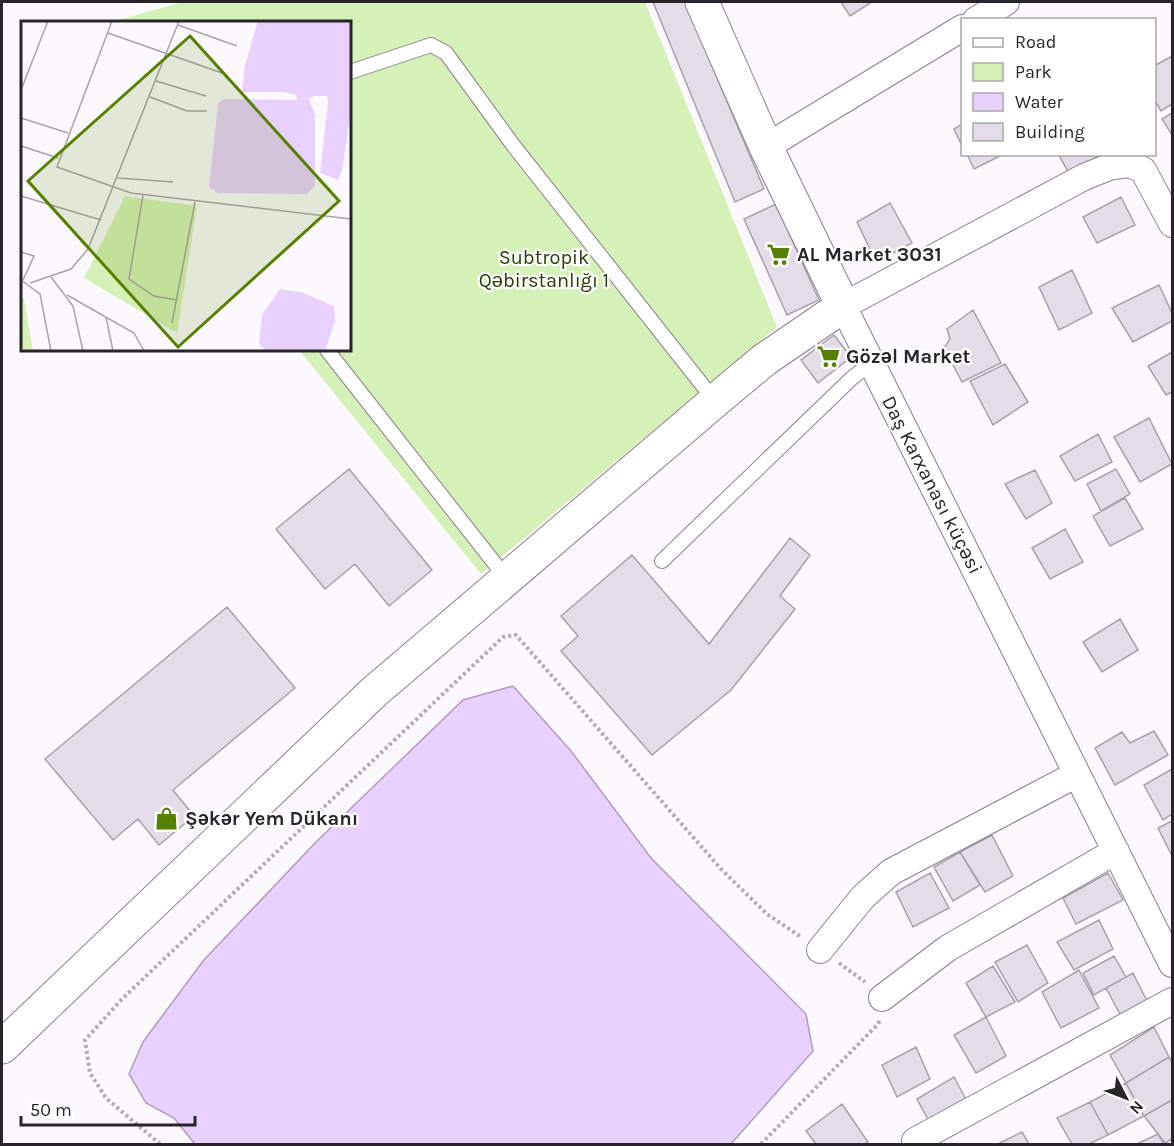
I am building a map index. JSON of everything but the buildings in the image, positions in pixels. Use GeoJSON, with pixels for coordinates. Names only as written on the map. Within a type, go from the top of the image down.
{"type":"FeatureCollection","features":[{"type":"Feature","properties":{"kind":"street","name":"Daş Karxanası küçəsi"},"geometry":{"type":"LineString","coordinates":[[702,2],[766,147],[843,306],[1173,964]]}},
{"type":"Feature","properties":{"kind":"street"},"geometry":{"type":"LineString","coordinates":[[979,18],[1006,2]]}},
{"type":"Feature","properties":{"kind":"street"},"geometry":{"type":"LineString","coordinates":[[766,147],[961,29]]}},
{"type":"Feature","properties":{"kind":"street"},"geometry":{"type":"LineString","coordinates":[[2,1047],[374,692],[764,360],[843,306],[1084,177],[1109,167],[1128,164],[1143,170],[1167,197],[1173,224]]}},
{"type":"Feature","properties":{"kind":"street"},"geometry":{"type":"LineString","coordinates":[[820,950],[862,897],[891,872],[1077,774]]}},
{"type":"Feature","properties":{"kind":"street"},"geometry":{"type":"LineString","coordinates":[[882,999],[948,948],[1116,851]]}},
{"type":"Feature","properties":{"kind":"street"},"geometry":{"type":"LineString","coordinates":[[915,1141],[1173,1001]]}},
{"type":"Feature","properties":{"kind":"lane"},"geometry":{"type":"LineString","coordinates":[[351,72],[432,45],[446,53],[513,145],[715,401]]}},
{"type":"Feature","properties":{"kind":"lane"},"geometry":{"type":"LineString","coordinates":[[328,351],[507,579]]}},
{"type":"Feature","properties":{"kind":"lane"},"geometry":{"type":"LineString","coordinates":[[662,561],[852,378],[871,363]]}},
{"type":"Feature","properties":{"kind":"path"},"geometry":{"type":"LineString","coordinates":[[160,1144],[106,1098],[90,1073],[85,1040],[123,998],[503,637],[516,635],[721,869],[766,914],[863,980],[882,999],[884,1010],[878,1024],[761,1144]]}},
{"type":"Feature","properties":{"kind":"green space","name":"Subtropik Qəbirstanlığı 1"},"geometry":{"type":"Polygon","coordinates":[[[182,2],[645,2],[777,327],[481,574],[300,351],[351,351],[351,21],[116,21],[182,2]]]}},
{"type":"Feature","properties":{"kind":"water"},"geometry":{"type":"Polygon","coordinates":[[[513,686],[571,751],[651,858],[806,1014],[813,1051],[731,1144],[195,1144],[174,1118],[146,1103],[129,1074],[143,1042],[203,961],[316,842],[463,700],[513,686]]]}},
{"type":"Feature","properties":{"kind":"place","name":"AL Market 3031"},"geometry":{"type":"Point","coordinates":[779,254]}},
{"type":"Feature","properties":{"kind":"place","name":"Gözəl Market"},"geometry":{"type":"Point","coordinates":[828,356]}},
{"type":"Feature","properties":{"kind":"place","name":"Şəkər Yem Dükanı"},"geometry":{"type":"Point","coordinates":[167,818]}}]}
